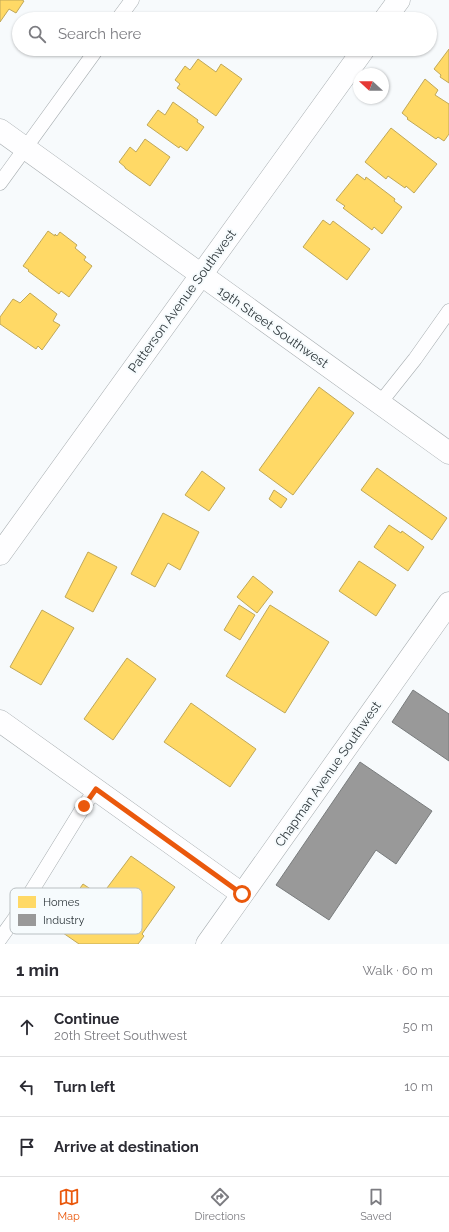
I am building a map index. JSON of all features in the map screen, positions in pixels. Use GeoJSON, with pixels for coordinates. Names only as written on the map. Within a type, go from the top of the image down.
{"type":"FeatureCollection","features":[{"type":"Feature","properties":{"kind":"street"},"geometry":{"type":"LineString","coordinates":[[390,12],[399,0]]}},
{"type":"Feature","properties":{"kind":"street","name":"Patterson Avenue Southwest"},"geometry":{"type":"LineString","coordinates":[[0,554],[359,56]]}},
{"type":"Feature","properties":{"kind":"street","name":"19th Street Southwest"},"geometry":{"type":"LineString","coordinates":[[0,130],[449,453]]}},
{"type":"Feature","properties":{"kind":"street","name":"Chapman Avenue Southwest"},"geometry":{"type":"LineString","coordinates":[[207,944],[449,603]]}},
{"type":"Feature","properties":{"kind":"street"},"geometry":{"type":"LineString","coordinates":[[0,721],[242,894]]}},
{"type":"Feature","properties":{"kind":"lane"},"geometry":{"type":"LineString","coordinates":[[123,12],[132,0]]}},
{"type":"Feature","properties":{"kind":"lane"},"geometry":{"type":"LineString","coordinates":[[0,183],[91,56]]}},
{"type":"Feature","properties":{"kind":"lane"},"geometry":{"type":"LineString","coordinates":[[380,403],[415,359],[449,311]]}},
{"type":"Feature","properties":{"kind":"lane"},"geometry":{"type":"LineString","coordinates":[[33,888],[96,789]]}},
{"type":"Feature","properties":{"kind":"lane"},"geometry":{"type":"LineString","coordinates":[[0,939],[10,925]]}},
{"type":"Feature","properties":{"kind":"building: Homes"},"geometry":{"type":"Polygon","coordinates":[[[0,0],[24,1],[17,12],[9,9],[0,22],[0,0]]]}},
{"type":"Feature","properties":{"kind":"building: Homes"},"geometry":{"type":"Polygon","coordinates":[[[449,49],[449,83],[440,77],[441,75],[434,69],[449,49]]]}},
{"type":"Feature","properties":{"kind":"building: Homes"},"geometry":{"type":"Polygon","coordinates":[[[198,59],[216,72],[221,64],[242,79],[216,116],[177,88],[180,84],[175,80],[185,66],[190,70],[198,59]]]}},
{"type":"Feature","properties":{"kind":"building: Homes"},"geometry":{"type":"Polygon","coordinates":[[[425,79],[438,90],[435,95],[449,104],[449,134],[444,141],[438,137],[436,139],[407,119],[408,118],[402,113],[425,79]]]}},
{"type":"Feature","properties":{"kind":"building: Homes"},"geometry":{"type":"Polygon","coordinates":[[[173,102],[198,120],[197,122],[204,127],[187,151],[180,146],[179,148],[147,125],[158,110],[165,115],[173,102]]]}},
{"type":"Feature","properties":{"kind":"building: Homes"},"geometry":{"type":"Polygon","coordinates":[[[391,128],[437,164],[414,193],[406,186],[405,188],[388,176],[386,179],[365,162],[391,128]]]}},
{"type":"Feature","properties":{"kind":"building: Homes"},"geometry":{"type":"Polygon","coordinates":[[[145,139],[170,157],[150,186],[119,162],[130,147],[136,152],[145,139]]]}},
{"type":"Feature","properties":{"kind":"building: Homes"},"geometry":{"type":"Polygon","coordinates":[[[357,174],[365,180],[366,177],[395,199],[394,201],[402,207],[382,234],[374,227],[372,230],[343,208],[345,206],[336,200],[357,174]]]}},
{"type":"Feature","properties":{"kind":"building: Homes"},"geometry":{"type":"Polygon","coordinates":[[[323,220],[330,225],[333,221],[370,249],[347,280],[303,247],[323,220]]]}},
{"type":"Feature","properties":{"kind":"building: Homes"},"geometry":{"type":"Polygon","coordinates":[[[48,231],[55,236],[55,234],[57,236],[60,232],[77,245],[75,248],[86,257],[84,260],[92,266],[69,297],[61,291],[59,294],[23,266],[48,231]]]}},
{"type":"Feature","properties":{"kind":"building: Homes"},"geometry":{"type":"Polygon","coordinates":[[[30,293],[57,314],[53,321],[60,325],[42,350],[38,346],[36,349],[0,324],[0,317],[13,299],[20,303],[30,293]]]}},
{"type":"Feature","properties":{"kind":"building: Homes"},"geometry":{"type":"Polygon","coordinates":[[[319,387],[354,413],[293,495],[259,470],[319,387]]]}},
{"type":"Feature","properties":{"kind":"building: Homes"},"geometry":{"type":"Polygon","coordinates":[[[377,468],[447,518],[432,540],[361,490],[377,468]]]}},
{"type":"Feature","properties":{"kind":"building: Homes"},"geometry":{"type":"Polygon","coordinates":[[[202,471],[225,488],[209,511],[185,495],[202,471]]]}},
{"type":"Feature","properties":{"kind":"building: Homes"},"geometry":{"type":"Polygon","coordinates":[[[274,490],[287,499],[281,508],[269,499],[274,490]]]}},
{"type":"Feature","properties":{"kind":"building: Homes"},"geometry":{"type":"Polygon","coordinates":[[[163,513],[199,532],[180,570],[168,563],[155,587],[131,574],[163,513]]]}},
{"type":"Feature","properties":{"kind":"building: Homes"},"geometry":{"type":"Polygon","coordinates":[[[389,525],[401,533],[402,531],[424,547],[408,571],[374,547],[389,525]]]}},
{"type":"Feature","properties":{"kind":"building: Homes"},"geometry":{"type":"Polygon","coordinates":[[[88,552],[117,567],[93,612],[65,597],[88,552]]]}},
{"type":"Feature","properties":{"kind":"building: Homes"},"geometry":{"type":"Polygon","coordinates":[[[359,561],[396,585],[376,616],[339,591],[359,561]]]}},
{"type":"Feature","properties":{"kind":"building: Homes"},"geometry":{"type":"Polygon","coordinates":[[[253,576],[273,592],[257,613],[237,597],[253,576]]]}},
{"type":"Feature","properties":{"kind":"building: Homes"},"geometry":{"type":"Polygon","coordinates":[[[239,605],[255,615],[240,640],[224,630],[239,605]]]}},
{"type":"Feature","properties":{"kind":"building: Homes"},"geometry":{"type":"Polygon","coordinates":[[[270,605],[329,642],[285,713],[226,676],[270,605]]]}},
{"type":"Feature","properties":{"kind":"building: Homes"},"geometry":{"type":"Polygon","coordinates":[[[42,610],[74,628],[41,685],[10,667],[42,610]]]}},
{"type":"Feature","properties":{"kind":"building: Homes"},"geometry":{"type":"Polygon","coordinates":[[[127,658],[156,679],[113,740],[84,719],[127,658]]]}},
{"type":"Feature","properties":{"kind":"building: Homes"},"geometry":{"type":"Polygon","coordinates":[[[191,703],[256,749],[230,787],[164,742],[191,703]]]}},
{"type":"Feature","properties":{"kind":"building: Homes"},"geometry":{"type":"Polygon","coordinates":[[[131,856],[175,887],[142,934],[142,888],[107,888],[131,856]]]}},
{"type":"Feature","properties":{"kind":"building: Homes"},"geometry":{"type":"Polygon","coordinates":[[[83,884],[89,888],[80,888],[83,884]]]}},
{"type":"Feature","properties":{"kind":"building: Homes"},"geometry":{"type":"Polygon","coordinates":[[[65,934],[142,934],[144,936],[138,944],[79,944],[65,934]]]}},
{"type":"Feature","properties":{"kind":"building: Industry"},"geometry":{"type":"Polygon","coordinates":[[[413,690],[449,714],[449,761],[392,722],[413,690]]]}},
{"type":"Feature","properties":{"kind":"building: Industry"},"geometry":{"type":"Polygon","coordinates":[[[360,762],[432,811],[396,864],[376,850],[329,920],[276,885],[360,762]]]}},
{"type":"Feature","properties":{"kind":"route"},"geometry":{"type":"LineString","coordinates":[[84,806],[96,789],[242,894]]}}]}
